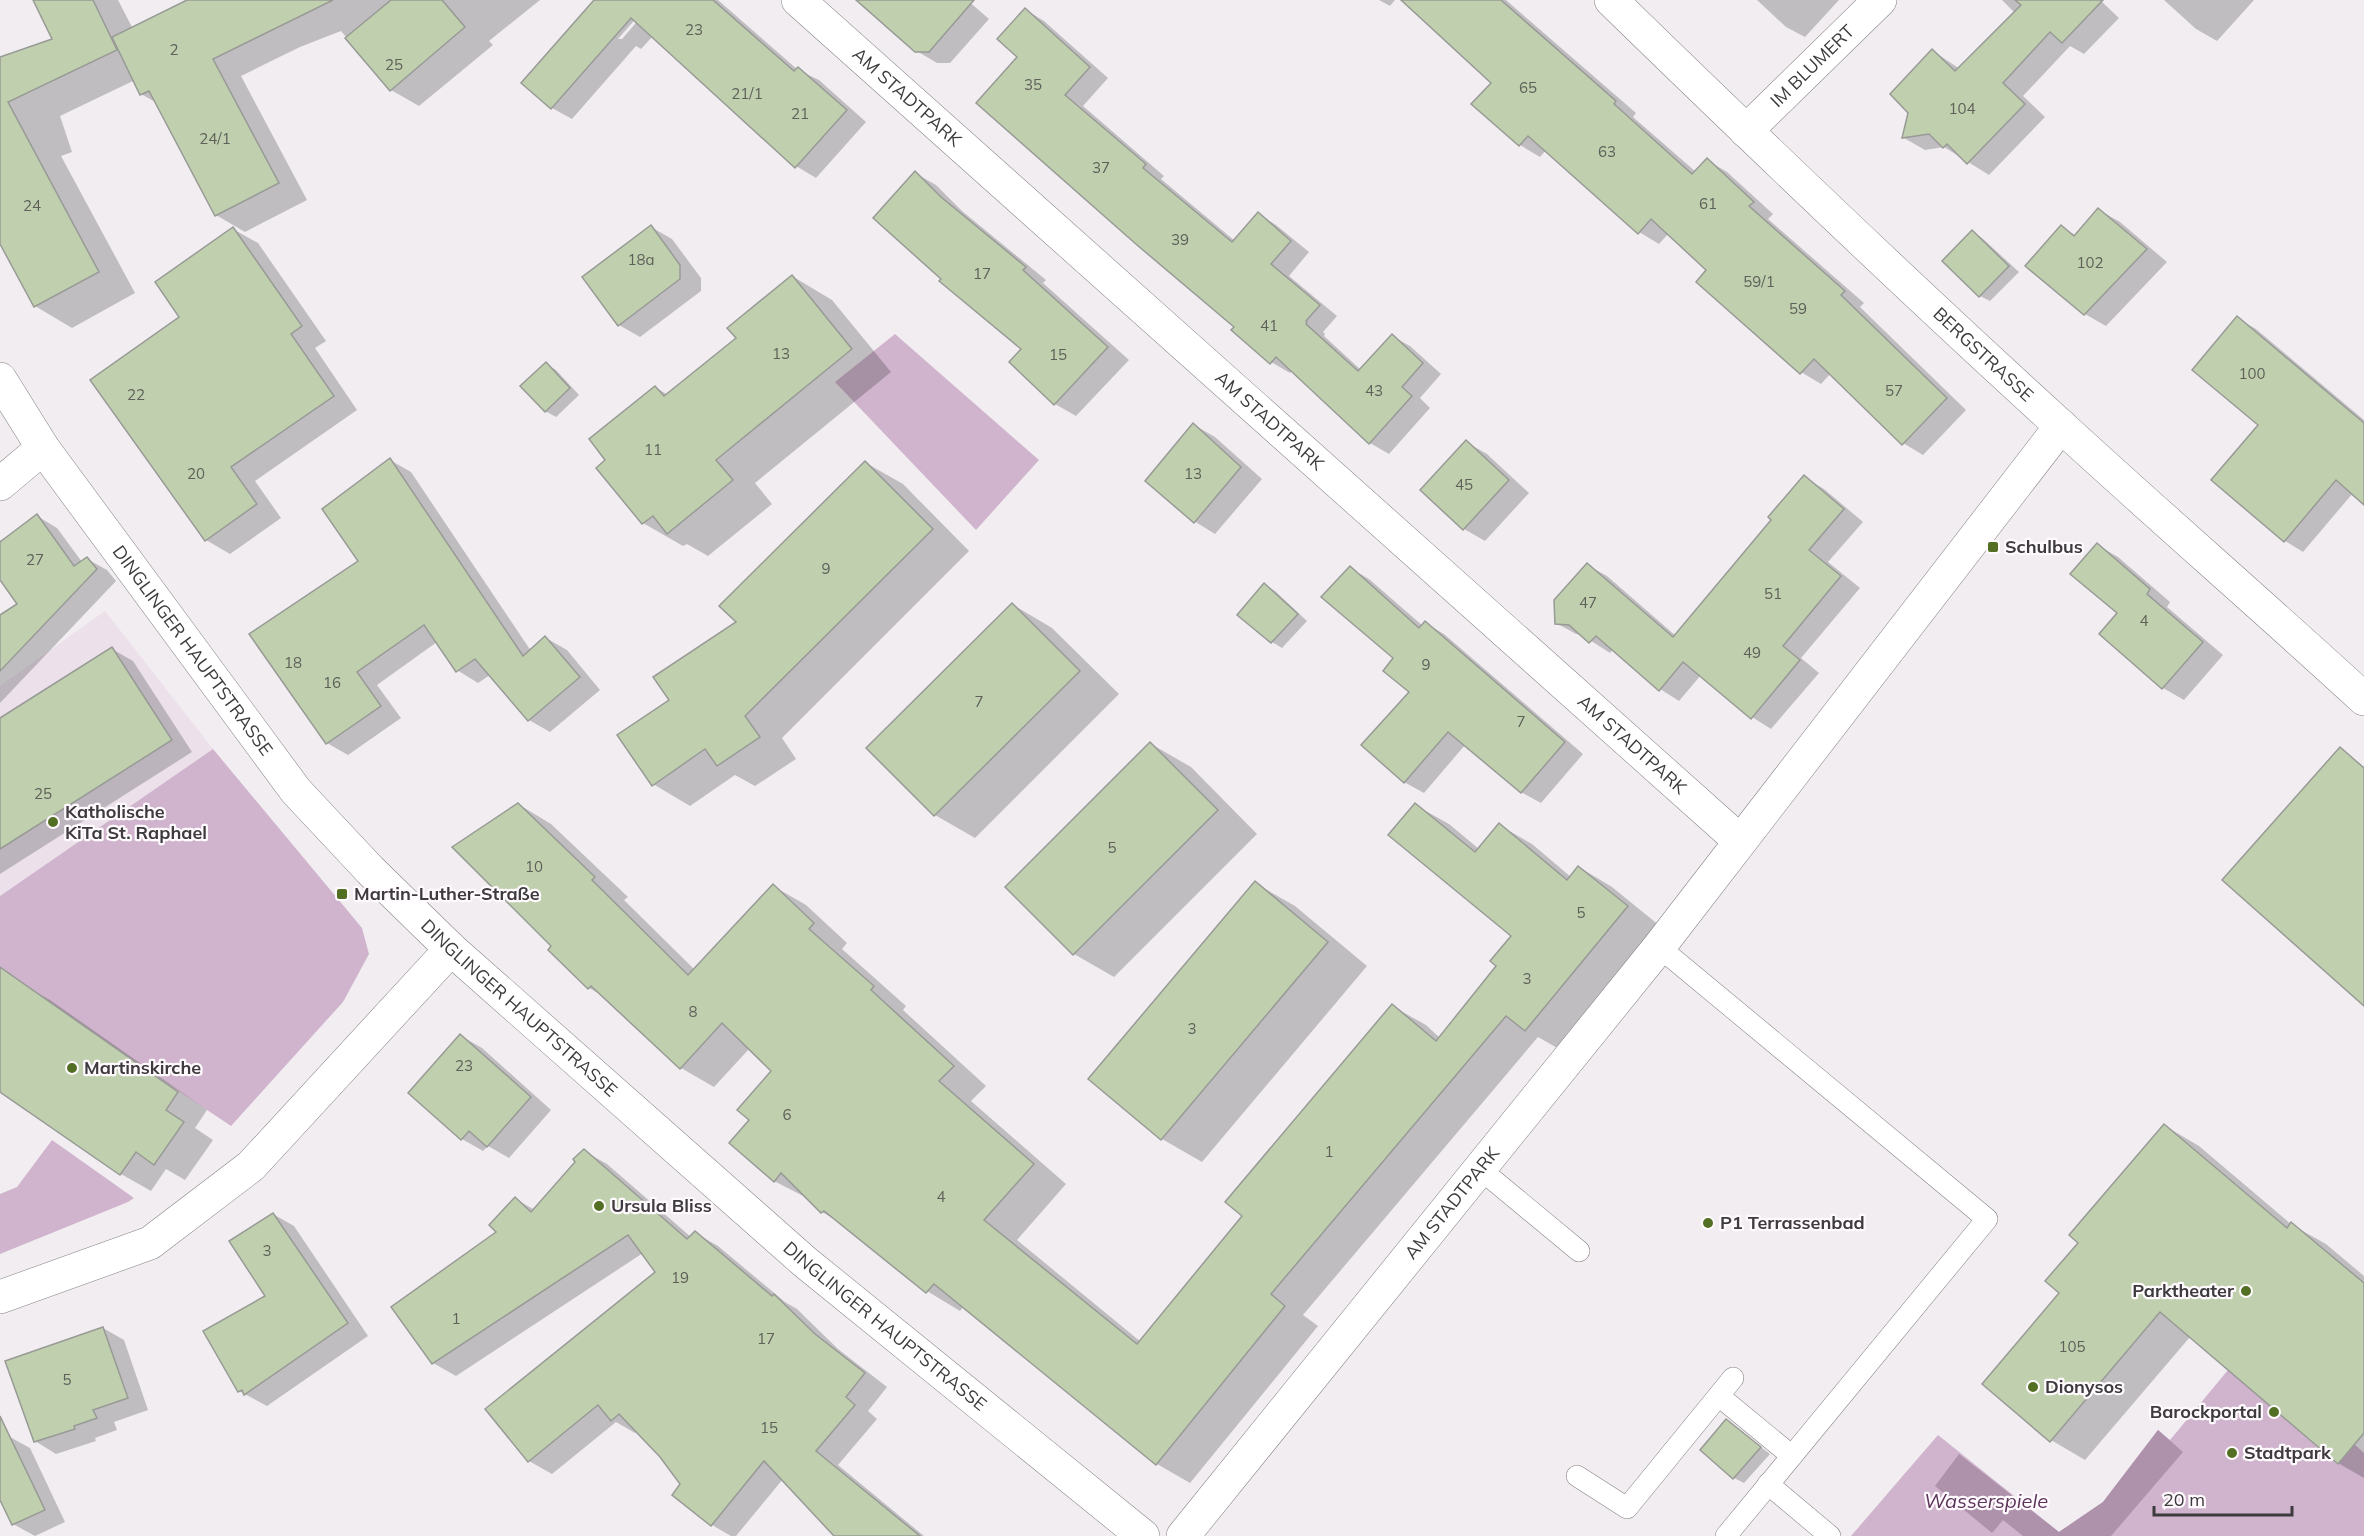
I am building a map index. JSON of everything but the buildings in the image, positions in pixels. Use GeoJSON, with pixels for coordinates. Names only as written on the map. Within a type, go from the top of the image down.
{"type":"FeatureCollection","features":[{"type":"Feature","properties":{"kind":"street","name":"AM STADTPARK"},"geometry":{"type":"LineString","coordinates":[[798,0],[1740,841]]}},
{"type":"Feature","properties":{"kind":"street","name":"BERGSTRASSE"},"geometry":{"type":"LineString","coordinates":[[1611,0],[1746,131],[2061,426],[2238,582],[2364,699]]}},
{"type":"Feature","properties":{"kind":"street","name":"IM BLUMERT"},"geometry":{"type":"LineString","coordinates":[[1746,131],[1880,0]]}},
{"type":"Feature","properties":{"kind":"street","name":"DINGLINGER HAUPTSTRASSE"},"geometry":{"type":"LineString","coordinates":[[0,379],[43,448],[296,791],[370,870],[451,949],[805,1262],[1143,1536]]}},
{"type":"Feature","properties":{"kind":"street","name":"AM STADTPARK"},"geometry":{"type":"LineString","coordinates":[[1183,1536],[1659,947],[2061,426]]}},
{"type":"Feature","properties":{"kind":"street"},"geometry":{"type":"LineString","coordinates":[[0,484],[43,448]]}},
{"type":"Feature","properties":{"kind":"street"},"geometry":{"type":"LineString","coordinates":[[0,1297],[150,1243],[251,1166],[451,949]]}},
{"type":"Feature","properties":{"kind":"lane"},"geometry":{"type":"LineString","coordinates":[[1659,947],[1987,1219],[1726,1536]]}},
{"type":"Feature","properties":{"kind":"lane"},"geometry":{"type":"LineString","coordinates":[[1480,1169],[1579,1251]]}},
{"type":"Feature","properties":{"kind":"lane"},"geometry":{"type":"LineString","coordinates":[[1577,1476],[1627,1508],[1733,1378]]}},
{"type":"Feature","properties":{"kind":"lane"},"geometry":{"type":"LineString","coordinates":[[1719,1396],[1792,1456]]}},
{"type":"Feature","properties":{"kind":"lane"},"geometry":{"type":"LineString","coordinates":[[1768,1484],[1830,1536]]}},
{"type":"Feature","properties":{"kind":"shaded area"},"geometry":{"type":"Polygon","coordinates":[[[895,334],[1039,460],[976,530],[835,382],[895,334]]]}},
{"type":"Feature","properties":{"kind":"shaded area","name":"Katholische KiTa St. Raphael"},"geometry":{"type":"Polygon","coordinates":[[[105,611],[213,749],[0,896],[0,686],[105,611]]]}},
{"type":"Feature","properties":{"kind":"shaded area"},"geometry":{"type":"Polygon","coordinates":[[[213,749],[362,928],[369,954],[343,1002],[231,1126],[110,1045],[0,982],[0,896],[213,749]]]}},
{"type":"Feature","properties":{"kind":"shaded area"},"geometry":{"type":"Polygon","coordinates":[[[52,1140],[134,1198],[0,1254],[0,1194],[17,1187],[52,1140]]]}},
{"type":"Feature","properties":{"kind":"shaded area","name":"Stadtpark"},"geometry":{"type":"Polygon","coordinates":[[[2228,1370],[2337,1464],[2354,1444],[2364,1453],[2364,1536],[1851,1536],[1938,1435],[2059,1532],[2103,1502],[2158,1430],[2170,1440],[2228,1370]]]}},
{"type":"Feature","properties":{"kind":"water","name":"Wasserspiele"},"geometry":{"type":"Polygon","coordinates":[[[2158,1430],[2183,1452],[2111,1536],[2023,1536],[2003,1520],[1992,1533],[1935,1486],[1959,1454],[2059,1532],[2103,1502],[2158,1430]]]}},
{"type":"Feature","properties":{"kind":"place","name":"Schulbus"},"geometry":{"type":"Point","coordinates":[1993,547]}},
{"type":"Feature","properties":{"kind":"place","name":"Katholische KiTa St. Raphael"},"geometry":{"type":"Point","coordinates":[53,822]}},
{"type":"Feature","properties":{"kind":"place","name":"Martin-Luther-Straße"},"geometry":{"type":"Point","coordinates":[342,894]}},
{"type":"Feature","properties":{"kind":"place","name":"Martinskirche"},"geometry":{"type":"Point","coordinates":[72,1068]}},
{"type":"Feature","properties":{"kind":"place","name":"Ursula Bliss"},"geometry":{"type":"Point","coordinates":[599,1206]}},
{"type":"Feature","properties":{"kind":"place","name":"P1 Terrassenbad"},"geometry":{"type":"Point","coordinates":[1708,1223]}},
{"type":"Feature","properties":{"kind":"place","name":"Parktheater"},"geometry":{"type":"Point","coordinates":[2246,1291]}},
{"type":"Feature","properties":{"kind":"place","name":"Dionysos"},"geometry":{"type":"Point","coordinates":[2033,1387]}},
{"type":"Feature","properties":{"kind":"place","name":"Barockportal"},"geometry":{"type":"Point","coordinates":[2274,1412]}},
{"type":"Feature","properties":{"kind":"place","name":"Stadtpark"},"geometry":{"type":"Point","coordinates":[2232,1453]}}]}
